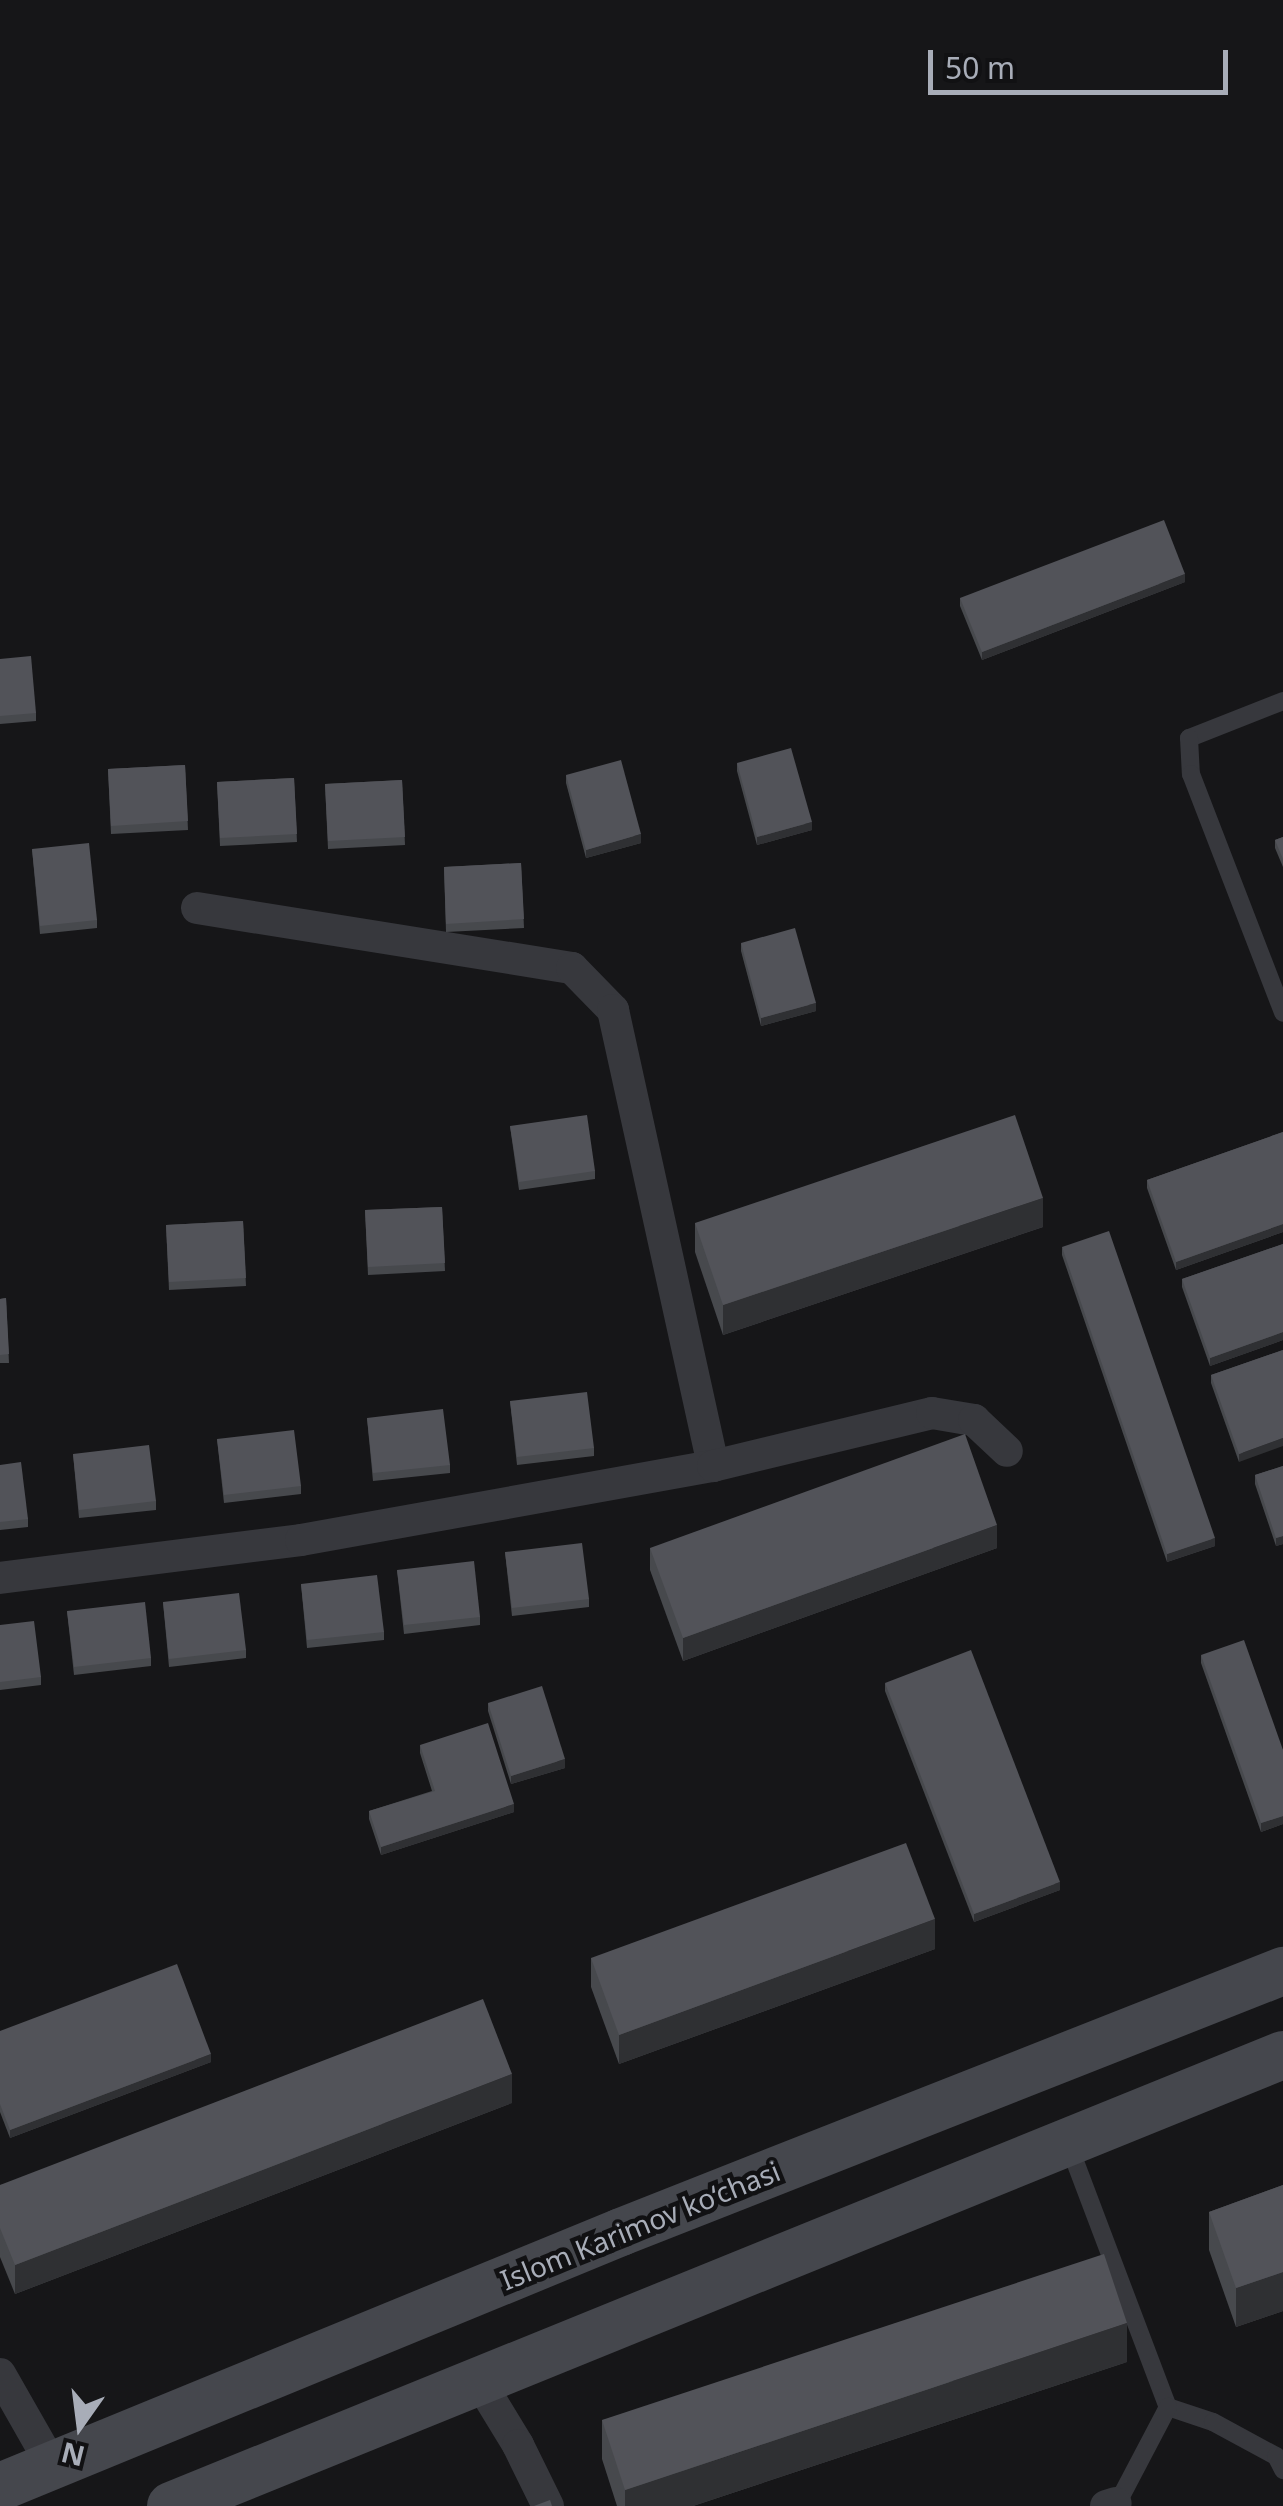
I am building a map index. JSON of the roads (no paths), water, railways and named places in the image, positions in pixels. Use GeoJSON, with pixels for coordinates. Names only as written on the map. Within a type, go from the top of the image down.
{"type":"FeatureCollection","features":[{"type":"Feature","properties":{"kind":"main road","name":"Islom Karimov ko‘chasi"},"geometry":{"type":"LineString","coordinates":[[22,2485],[676,2210],[1283,1972]]}},
{"type":"Feature","properties":{"kind":"main road"},"geometry":{"type":"LineString","coordinates":[[171,2506],[1283,2056]]}},
{"type":"Feature","properties":{"kind":"street"},"geometry":{"type":"LineString","coordinates":[[197,908],[572,968],[613,1010],[713,1466]]}},
{"type":"Feature","properties":{"kind":"street"},"geometry":{"type":"LineString","coordinates":[[0,1578],[301,1540],[713,1466],[932,1413],[974,1420],[1007,1451]]}},
{"type":"Feature","properties":{"kind":"street"},"geometry":{"type":"LineString","coordinates":[[0,2374],[22,2485]]}},
{"type":"Feature","properties":{"kind":"street"},"geometry":{"type":"LineString","coordinates":[[479,2381],[548,2506]]}},
{"type":"Feature","properties":{"kind":"lane"},"geometry":{"type":"LineString","coordinates":[[1283,701],[1189,738],[1192,774],[1283,1012]]}},
{"type":"Feature","properties":{"kind":"lane"},"geometry":{"type":"LineString","coordinates":[[1068,2143],[1168,2407]]}},
{"type":"Feature","properties":{"kind":"lane"},"geometry":{"type":"LineString","coordinates":[[1168,2407],[1213,2422],[1276,2456],[1283,2470]]}},
{"type":"Feature","properties":{"kind":"lane"},"geometry":{"type":"LineString","coordinates":[[1113,2505],[1168,2407]]}}]}
